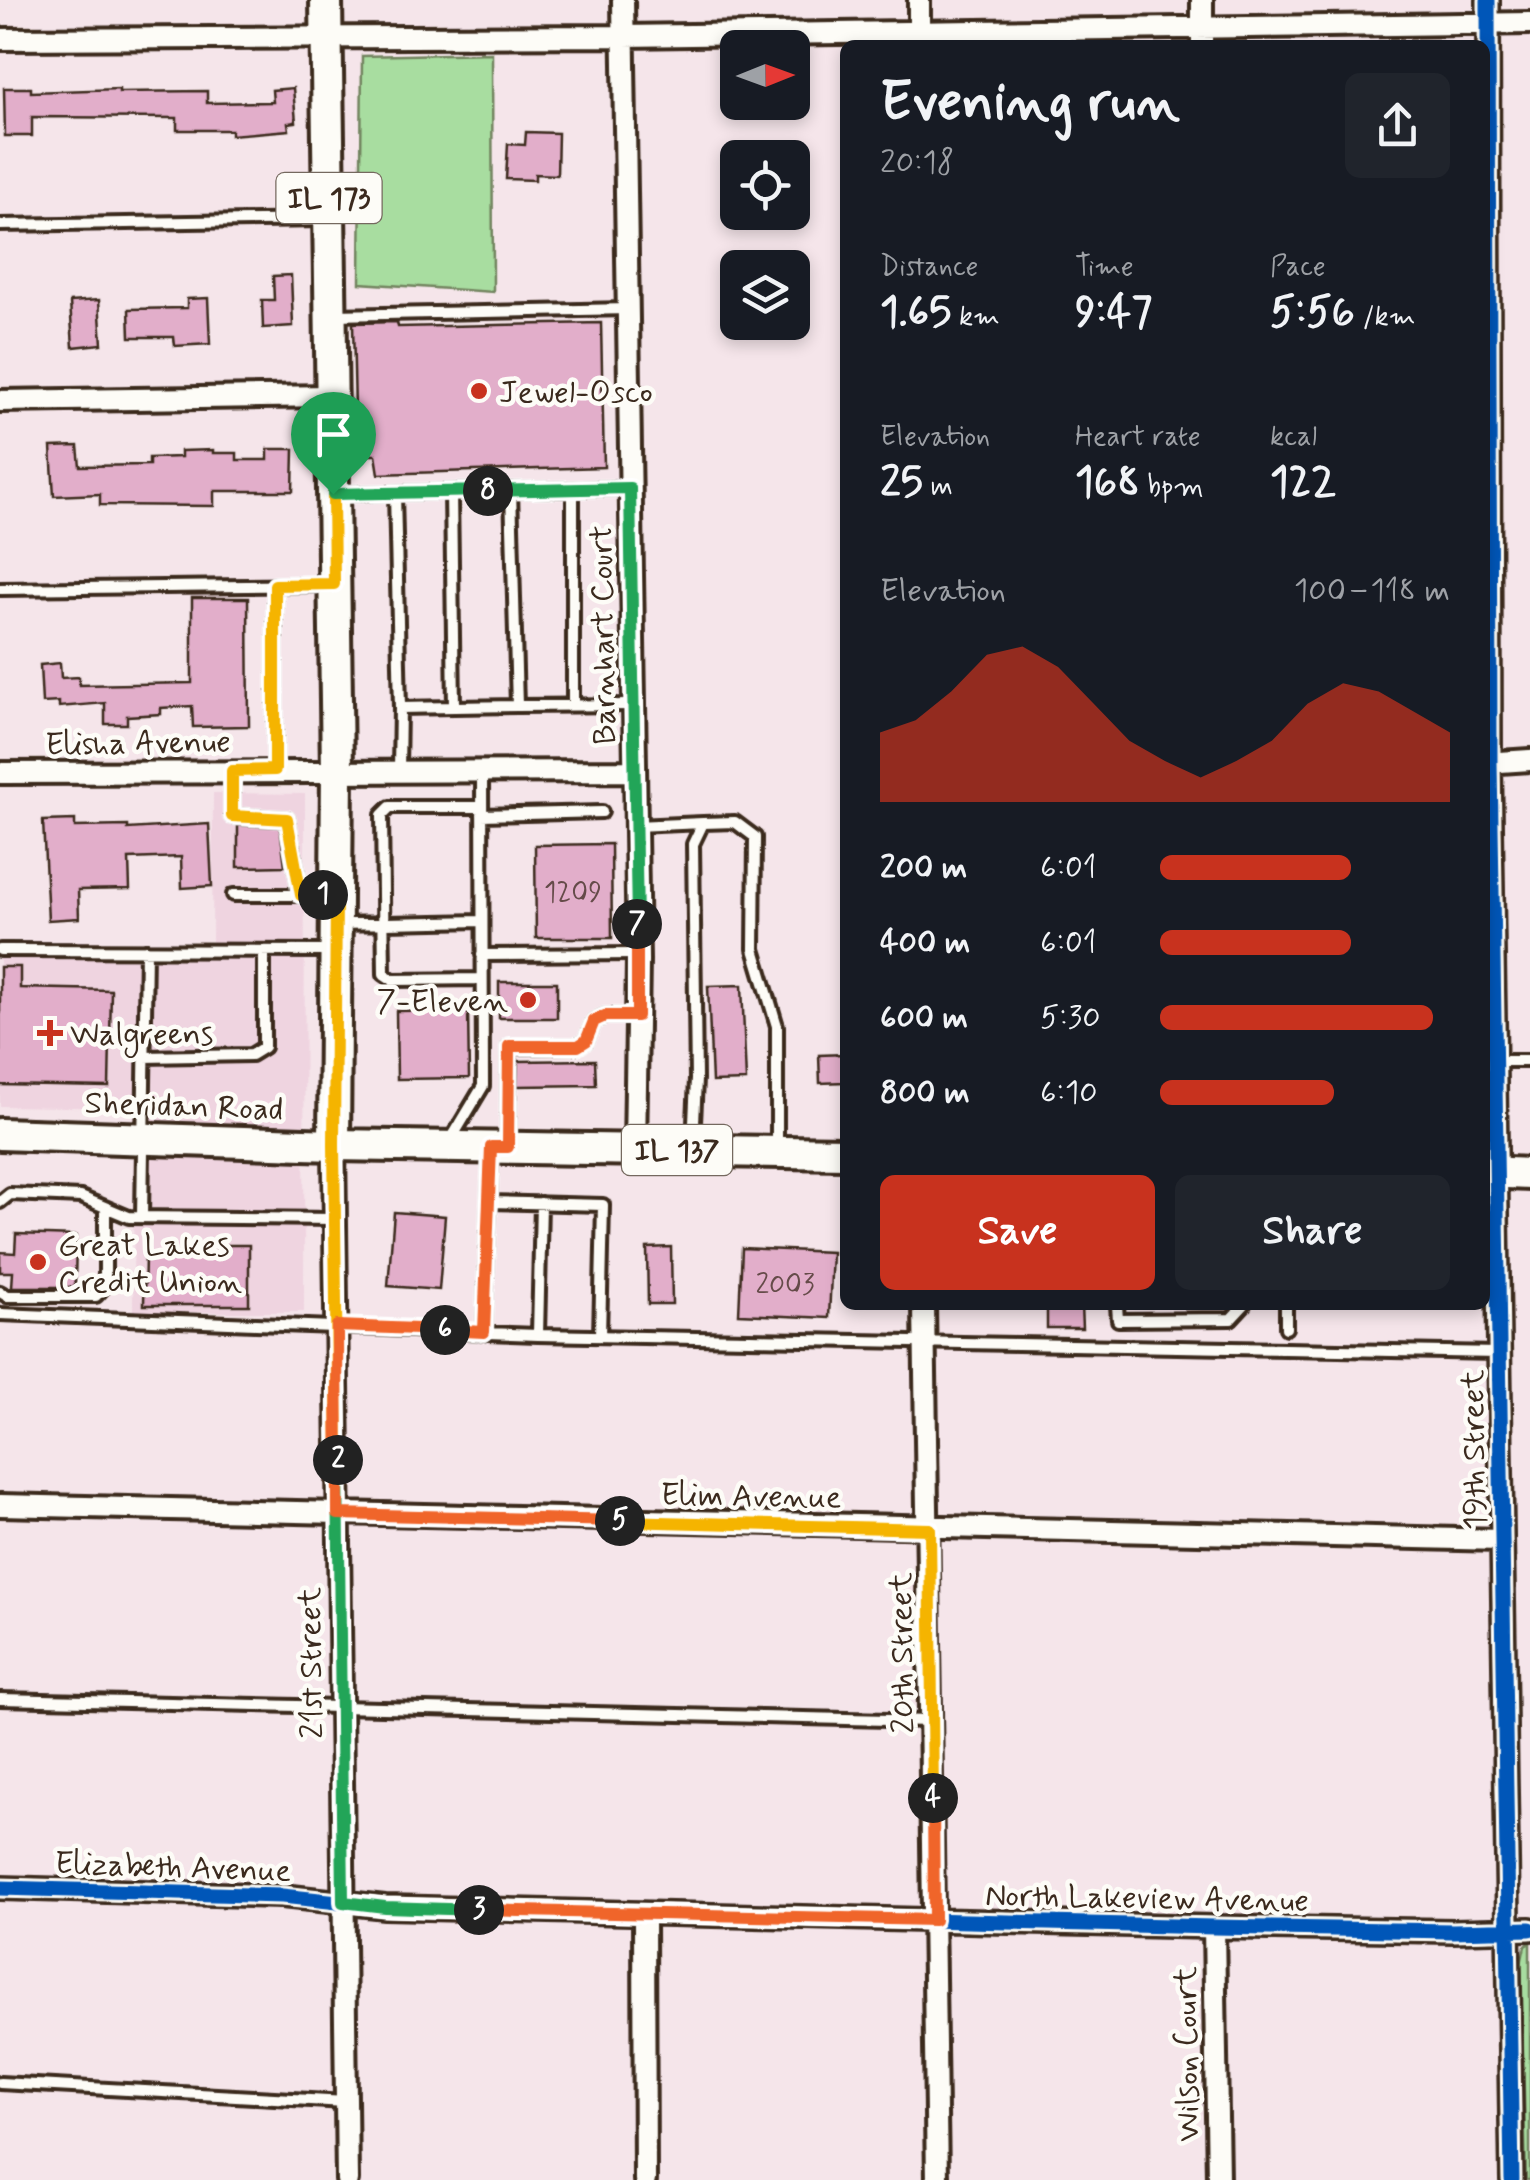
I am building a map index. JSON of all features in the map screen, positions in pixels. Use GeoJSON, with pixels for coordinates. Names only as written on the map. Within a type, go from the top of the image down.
{"type":"FeatureCollection","features":[{"type":"Feature","properties":{"kind":"main road","name":"IL 173"},"geometry":{"type":"LineString","coordinates":[[326,0],[336,770],[334,1145]]}},
{"type":"Feature","properties":{"kind":"main road","name":"Sheridan Road"},"geometry":{"type":"LineString","coordinates":[[0,1134],[334,1145],[840,1152]]}},
{"type":"Feature","properties":{"kind":"main road"},"geometry":{"type":"LineString","coordinates":[[1490,1172],[1530,1174]]}},
{"type":"Feature","properties":{"kind":"street","name":"Barnhart Court"},"geometry":{"type":"LineString","coordinates":[[623,0],[638,954],[635,1149]]}},
{"type":"Feature","properties":{"kind":"street"},"geometry":{"type":"LineString","coordinates":[[919,0],[920,38]]}},
{"type":"Feature","properties":{"kind":"street"},"geometry":{"type":"LineString","coordinates":[[1202,0],[1202,36]]}},
{"type":"Feature","properties":{"kind":"street","name":"19th Street"},"geometry":{"type":"LineString","coordinates":[[1488,0],[1488,40]]}},
{"type":"Feature","properties":{"kind":"street"},"geometry":{"type":"LineString","coordinates":[[0,39],[1202,36],[1530,23]]}},
{"type":"Feature","properties":{"kind":"street"},"geometry":{"type":"LineString","coordinates":[[0,401],[332,396]]}},
{"type":"Feature","properties":{"kind":"street"},"geometry":{"type":"LineString","coordinates":[[1490,763],[1530,760]]}},
{"type":"Feature","properties":{"kind":"street","name":"Elisha Avenue"},"geometry":{"type":"LineString","coordinates":[[0,773],[634,771]]}},
{"type":"Feature","properties":{"kind":"street","name":"19th Street"},"geometry":{"type":"LineString","coordinates":[[1490,862],[1494,1061],[1490,1172],[1499,1352],[1512,2180]]}},
{"type":"Feature","properties":{"kind":"street","name":"21st Street"},"geometry":{"type":"LineString","coordinates":[[334,1145],[346,2180]]}},
{"type":"Feature","properties":{"kind":"street","name":"20th Street"},"geometry":{"type":"LineString","coordinates":[[924,1310],[938,2180]]}},
{"type":"Feature","properties":{"kind":"street","name":"Elim Avenue"},"geometry":{"type":"LineString","coordinates":[[0,1505],[1502,1540]]}},
{"type":"Feature","properties":{"kind":"street","name":"Elizabeth Avenue"},"geometry":{"type":"LineString","coordinates":[[0,1888],[282,1896],[343,1902]]}},
{"type":"Feature","properties":{"kind":"street","name":"North Lakeview Avenue"},"geometry":{"type":"LineString","coordinates":[[343,1902],[385,1907],[1214,1927],[1530,1929]]}},
{"type":"Feature","properties":{"kind":"street"},"geometry":{"type":"LineString","coordinates":[[644,1914],[646,2180]]}},
{"type":"Feature","properties":{"kind":"street","name":"Wilson Court"},"geometry":{"type":"LineString","coordinates":[[1214,1927],[1218,2180]]}},
{"type":"Feature","properties":{"kind":"lane"},"geometry":{"type":"LineString","coordinates":[[0,226],[329,220]]}},
{"type":"Feature","properties":{"kind":"lane"},"geometry":{"type":"LineString","coordinates":[[330,315],[628,309]]}},
{"type":"Feature","properties":{"kind":"lane"},"geometry":{"type":"LineString","coordinates":[[333,494],[630,488]]}},
{"type":"Feature","properties":{"kind":"lane"},"geometry":{"type":"LineString","coordinates":[[573,489],[573,705]]}},
{"type":"Feature","properties":{"kind":"lane"},"geometry":{"type":"LineString","coordinates":[[511,490],[517,706]]}},
{"type":"Feature","properties":{"kind":"lane"},"geometry":{"type":"LineString","coordinates":[[450,492],[454,707]]}},
{"type":"Feature","properties":{"kind":"lane"},"geometry":{"type":"LineString","coordinates":[[395,493],[398,770]]}},
{"type":"Feature","properties":{"kind":"lane"},"geometry":{"type":"LineString","coordinates":[[0,589],[334,584]]}},
{"type":"Feature","properties":{"kind":"lane"},"geometry":{"type":"LineString","coordinates":[[275,585],[275,770]]}},
{"type":"Feature","properties":{"kind":"lane"},"geometry":{"type":"LineString","coordinates":[[400,708],[633,705]]}},
{"type":"Feature","properties":{"kind":"lane"},"geometry":{"type":"LineString","coordinates":[[447,1146],[483,1086],[482,770]]}},
{"type":"Feature","properties":{"kind":"lane"},"geometry":{"type":"LineString","coordinates":[[232,771],[232,816],[287,819],[301,895]]}},
{"type":"Feature","properties":{"kind":"lane"},"geometry":{"type":"LineString","coordinates":[[482,979],[393,980],[384,974],[382,814],[390,807],[602,812]]}},
{"type":"Feature","properties":{"kind":"lane"},"geometry":{"type":"LineString","coordinates":[[635,826],[735,822],[754,836],[754,948],[777,1026],[777,1151]]}},
{"type":"Feature","properties":{"kind":"lane"},"geometry":{"type":"LineString","coordinates":[[692,1150],[696,1079],[693,844],[703,824]]}},
{"type":"Feature","properties":{"kind":"lane"},"geometry":{"type":"LineString","coordinates":[[233,895],[301,895],[335,923]]}},
{"type":"Feature","properties":{"kind":"lane"},"geometry":{"type":"LineString","coordinates":[[0,950],[264,951],[335,923],[482,921]]}},
{"type":"Feature","properties":{"kind":"lane"},"geometry":{"type":"LineString","coordinates":[[142,1217],[146,950]]}},
{"type":"Feature","properties":{"kind":"lane"},"geometry":{"type":"LineString","coordinates":[[144,1056],[251,1055],[264,1046],[264,951]]}},
{"type":"Feature","properties":{"kind":"lane"},"geometry":{"type":"LineString","coordinates":[[482,956],[638,954]]}},
{"type":"Feature","properties":{"kind":"lane"},"geometry":{"type":"LineString","coordinates":[[484,1332],[489,1202],[500,1147],[509,1046],[578,1046],[586,1041],[594,1021],[605,1016],[637,1016]]}},
{"type":"Feature","properties":{"kind":"lane"},"geometry":{"type":"LineString","coordinates":[[1494,1061],[1530,1061]]}},
{"type":"Feature","properties":{"kind":"lane"},"geometry":{"type":"LineString","coordinates":[[0,1202],[10,1194],[81,1197],[130,1217],[335,1220]]}},
{"type":"Feature","properties":{"kind":"lane"},"geometry":{"type":"LineString","coordinates":[[489,1202],[603,1205],[600,1336]]}},
{"type":"Feature","properties":{"kind":"lane"},"geometry":{"type":"LineString","coordinates":[[538,1335],[541,1204]]}},
{"type":"Feature","properties":{"kind":"lane"},"geometry":{"type":"LineString","coordinates":[[0,1292],[8,1296],[96,1296],[105,1286],[105,1208]]}},
{"type":"Feature","properties":{"kind":"lane"},"geometry":{"type":"LineString","coordinates":[[1117,1310],[1118,1320],[1231,1319],[1239,1310]]}},
{"type":"Feature","properties":{"kind":"lane"},"geometry":{"type":"LineString","coordinates":[[1286,1310],[1286,1328]]}},
{"type":"Feature","properties":{"kind":"lane"},"geometry":{"type":"LineString","coordinates":[[0,1314],[538,1335],[1499,1352]]}},
{"type":"Feature","properties":{"kind":"lane"},"geometry":{"type":"LineString","coordinates":[[0,1699],[932,1721]]}},
{"type":"Feature","properties":{"kind":"lane"},"geometry":{"type":"LineString","coordinates":[[0,2084],[346,2102]]}},
{"type":"Feature","properties":{"kind":"shaded area"},"geometry":{"type":"Polygon","coordinates":[[[213,793],[305,794],[304,1312],[133,1312],[134,1108],[0,1106],[0,943],[212,942],[213,793]]]}},
{"type":"Feature","properties":{"kind":"green space"},"geometry":{"type":"Polygon","coordinates":[[[492,53],[493,292],[360,283],[362,56],[492,53]]]}},
{"type":"Feature","properties":{"kind":"green space"},"geometry":{"type":"Polygon","coordinates":[[[1530,1943],[1530,2180],[1526,2180],[1521,1964],[1525,1946],[1530,1943]]]}},
{"type":"Feature","properties":{"kind":"building"},"geometry":{"type":"Polygon","coordinates":[[[4,88],[31,88],[31,92],[207,91],[207,103],[273,102],[272,90],[293,88],[296,122],[288,123],[289,130],[231,135],[231,130],[177,130],[177,118],[32,117],[32,136],[5,136],[4,88]]]}},
{"type":"Feature","properties":{"kind":"building"},"geometry":{"type":"Polygon","coordinates":[[[526,132],[558,133],[557,175],[535,174],[535,180],[506,179],[508,144],[525,145],[526,132]]]}},
{"type":"Feature","properties":{"kind":"building"},"geometry":{"type":"Polygon","coordinates":[[[291,275],[293,326],[263,328],[262,300],[274,300],[273,276],[291,275]]]}},
{"type":"Feature","properties":{"kind":"building"},"geometry":{"type":"Polygon","coordinates":[[[208,298],[210,344],[175,346],[174,337],[130,337],[129,309],[187,308],[187,299],[208,298]]]}},
{"type":"Feature","properties":{"kind":"building"},"geometry":{"type":"Polygon","coordinates":[[[99,300],[102,344],[73,347],[70,302],[99,300]]]}},
{"type":"Feature","properties":{"kind":"building","name":"Jewel-Osco"},"geometry":{"type":"Polygon","coordinates":[[[397,322],[398,327],[601,323],[604,467],[379,474],[376,455],[356,455],[353,323],[397,322]]]}},
{"type":"Feature","properties":{"kind":"building"},"geometry":{"type":"Polygon","coordinates":[[[78,446],[80,466],[149,465],[149,458],[181,457],[181,451],[213,450],[237,453],[237,460],[268,460],[268,449],[294,449],[293,491],[214,491],[214,506],[100,505],[100,494],[54,496],[51,447],[78,446]]]}},
{"type":"Feature","properties":{"kind":"building"},"geometry":{"type":"Polygon","coordinates":[[[192,598],[248,598],[249,726],[193,727],[192,706],[161,708],[161,714],[127,716],[127,724],[105,724],[105,703],[59,707],[59,702],[42,703],[40,665],[60,663],[61,678],[79,677],[79,685],[192,683],[192,598]]]}},
{"type":"Feature","properties":{"kind":"building"},"geometry":{"type":"Polygon","coordinates":[[[75,820],[75,827],[128,829],[209,824],[212,886],[182,888],[181,857],[129,859],[130,889],[78,890],[79,918],[48,920],[43,821],[75,820]]]}},
{"type":"Feature","properties":{"kind":"building"},"geometry":{"type":"Polygon","coordinates":[[[238,825],[280,827],[285,866],[238,867],[238,825]]]}},
{"type":"Feature","properties":{"kind":"building"},"geometry":{"type":"Polygon","coordinates":[[[611,844],[612,938],[536,938],[535,845],[611,844]]]}},
{"type":"Feature","properties":{"kind":"building","name":"Walgreens"},"geometry":{"type":"Polygon","coordinates":[[[0,967],[20,967],[20,988],[111,990],[109,1087],[0,1085],[0,967]]]}},
{"type":"Feature","properties":{"kind":"building","name":"7-Eleven"},"geometry":{"type":"Polygon","coordinates":[[[499,982],[557,982],[557,1018],[499,1018],[499,982]]]}},
{"type":"Feature","properties":{"kind":"building"},"geometry":{"type":"Polygon","coordinates":[[[742,985],[746,1081],[712,1082],[708,986],[742,985]]]}},
{"type":"Feature","properties":{"kind":"building"},"geometry":{"type":"Polygon","coordinates":[[[468,1010],[469,1078],[397,1079],[396,1011],[468,1010]]]}},
{"type":"Feature","properties":{"kind":"building"},"geometry":{"type":"Polygon","coordinates":[[[840,1054],[840,1082],[820,1083],[819,1055],[840,1054]]]}},
{"type":"Feature","properties":{"kind":"building","name":"7-Eleven"},"geometry":{"type":"Polygon","coordinates":[[[595,1060],[596,1085],[517,1086],[518,1061],[595,1060]]]}},
{"type":"Feature","properties":{"kind":"building"},"geometry":{"type":"Polygon","coordinates":[[[394,1212],[445,1216],[439,1290],[388,1286],[394,1212]]]}},
{"type":"Feature","properties":{"kind":"building","name":"Great Lakes Credit Union"},"geometry":{"type":"Polygon","coordinates":[[[16,1234],[76,1236],[75,1287],[12,1287],[13,1272],[0,1272],[0,1252],[15,1253],[16,1234]]]}},
{"type":"Feature","properties":{"kind":"building"},"geometry":{"type":"Polygon","coordinates":[[[217,1245],[249,1245],[249,1305],[144,1305],[145,1255],[217,1255],[217,1245]]]}},
{"type":"Feature","properties":{"kind":"building"},"geometry":{"type":"Polygon","coordinates":[[[671,1247],[672,1304],[648,1304],[647,1248],[671,1247]]]}},
{"type":"Feature","properties":{"kind":"building"},"geometry":{"type":"Polygon","coordinates":[[[742,1248],[832,1252],[829,1318],[739,1314],[742,1248]]]}},
{"type":"Feature","properties":{"kind":"building"},"geometry":{"type":"Polygon","coordinates":[[[1047,1310],[1081,1310],[1082,1328],[1047,1328],[1047,1310]]]}},
{"type":"Feature","properties":{"kind":"cycle path"},"geometry":{"type":"LineString","coordinates":[[1488,0],[1488,40]]}},
{"type":"Feature","properties":{"kind":"cycle path"},"geometry":{"type":"LineString","coordinates":[[1490,763],[1512,2180]]}},
{"type":"Feature","properties":{"kind":"cycle path"},"geometry":{"type":"LineString","coordinates":[[0,1888],[282,1896],[385,1907],[1214,1927],[1530,1929]]}},
{"type":"Feature","properties":{"kind":"place","name":"Jewel-Osco"},"geometry":{"type":"Point","coordinates":[479,391]}},
{"type":"Feature","properties":{"kind":"place","name":"7-Eleven"},"geometry":{"type":"Point","coordinates":[528,1000]}},
{"type":"Feature","properties":{"kind":"place","name":"Walgreens"},"geometry":{"type":"Point","coordinates":[50,1033]}},
{"type":"Feature","properties":{"kind":"place","name":"Great Lakes Credit Union"},"geometry":{"type":"Point","coordinates":[38,1262]}},
{"type":"Feature","properties":{"kind":"route"},"geometry":{"type":"LineString","coordinates":[[333,494],[334,584],[275,585],[275,770],[232,771],[232,816],[287,819],[301,895],[336,895],[334,1145],[337,1326],[338,1514],[343,1902],[385,1907],[934,1920],[930,1529],[338,1514],[338,1420],[337,1326],[484,1332],[491,1147],[508,1147],[509,1046],[578,1046],[586,1041],[594,1021],[605,1016],[637,1016],[638,954],[630,488],[333,494]]}}]}
